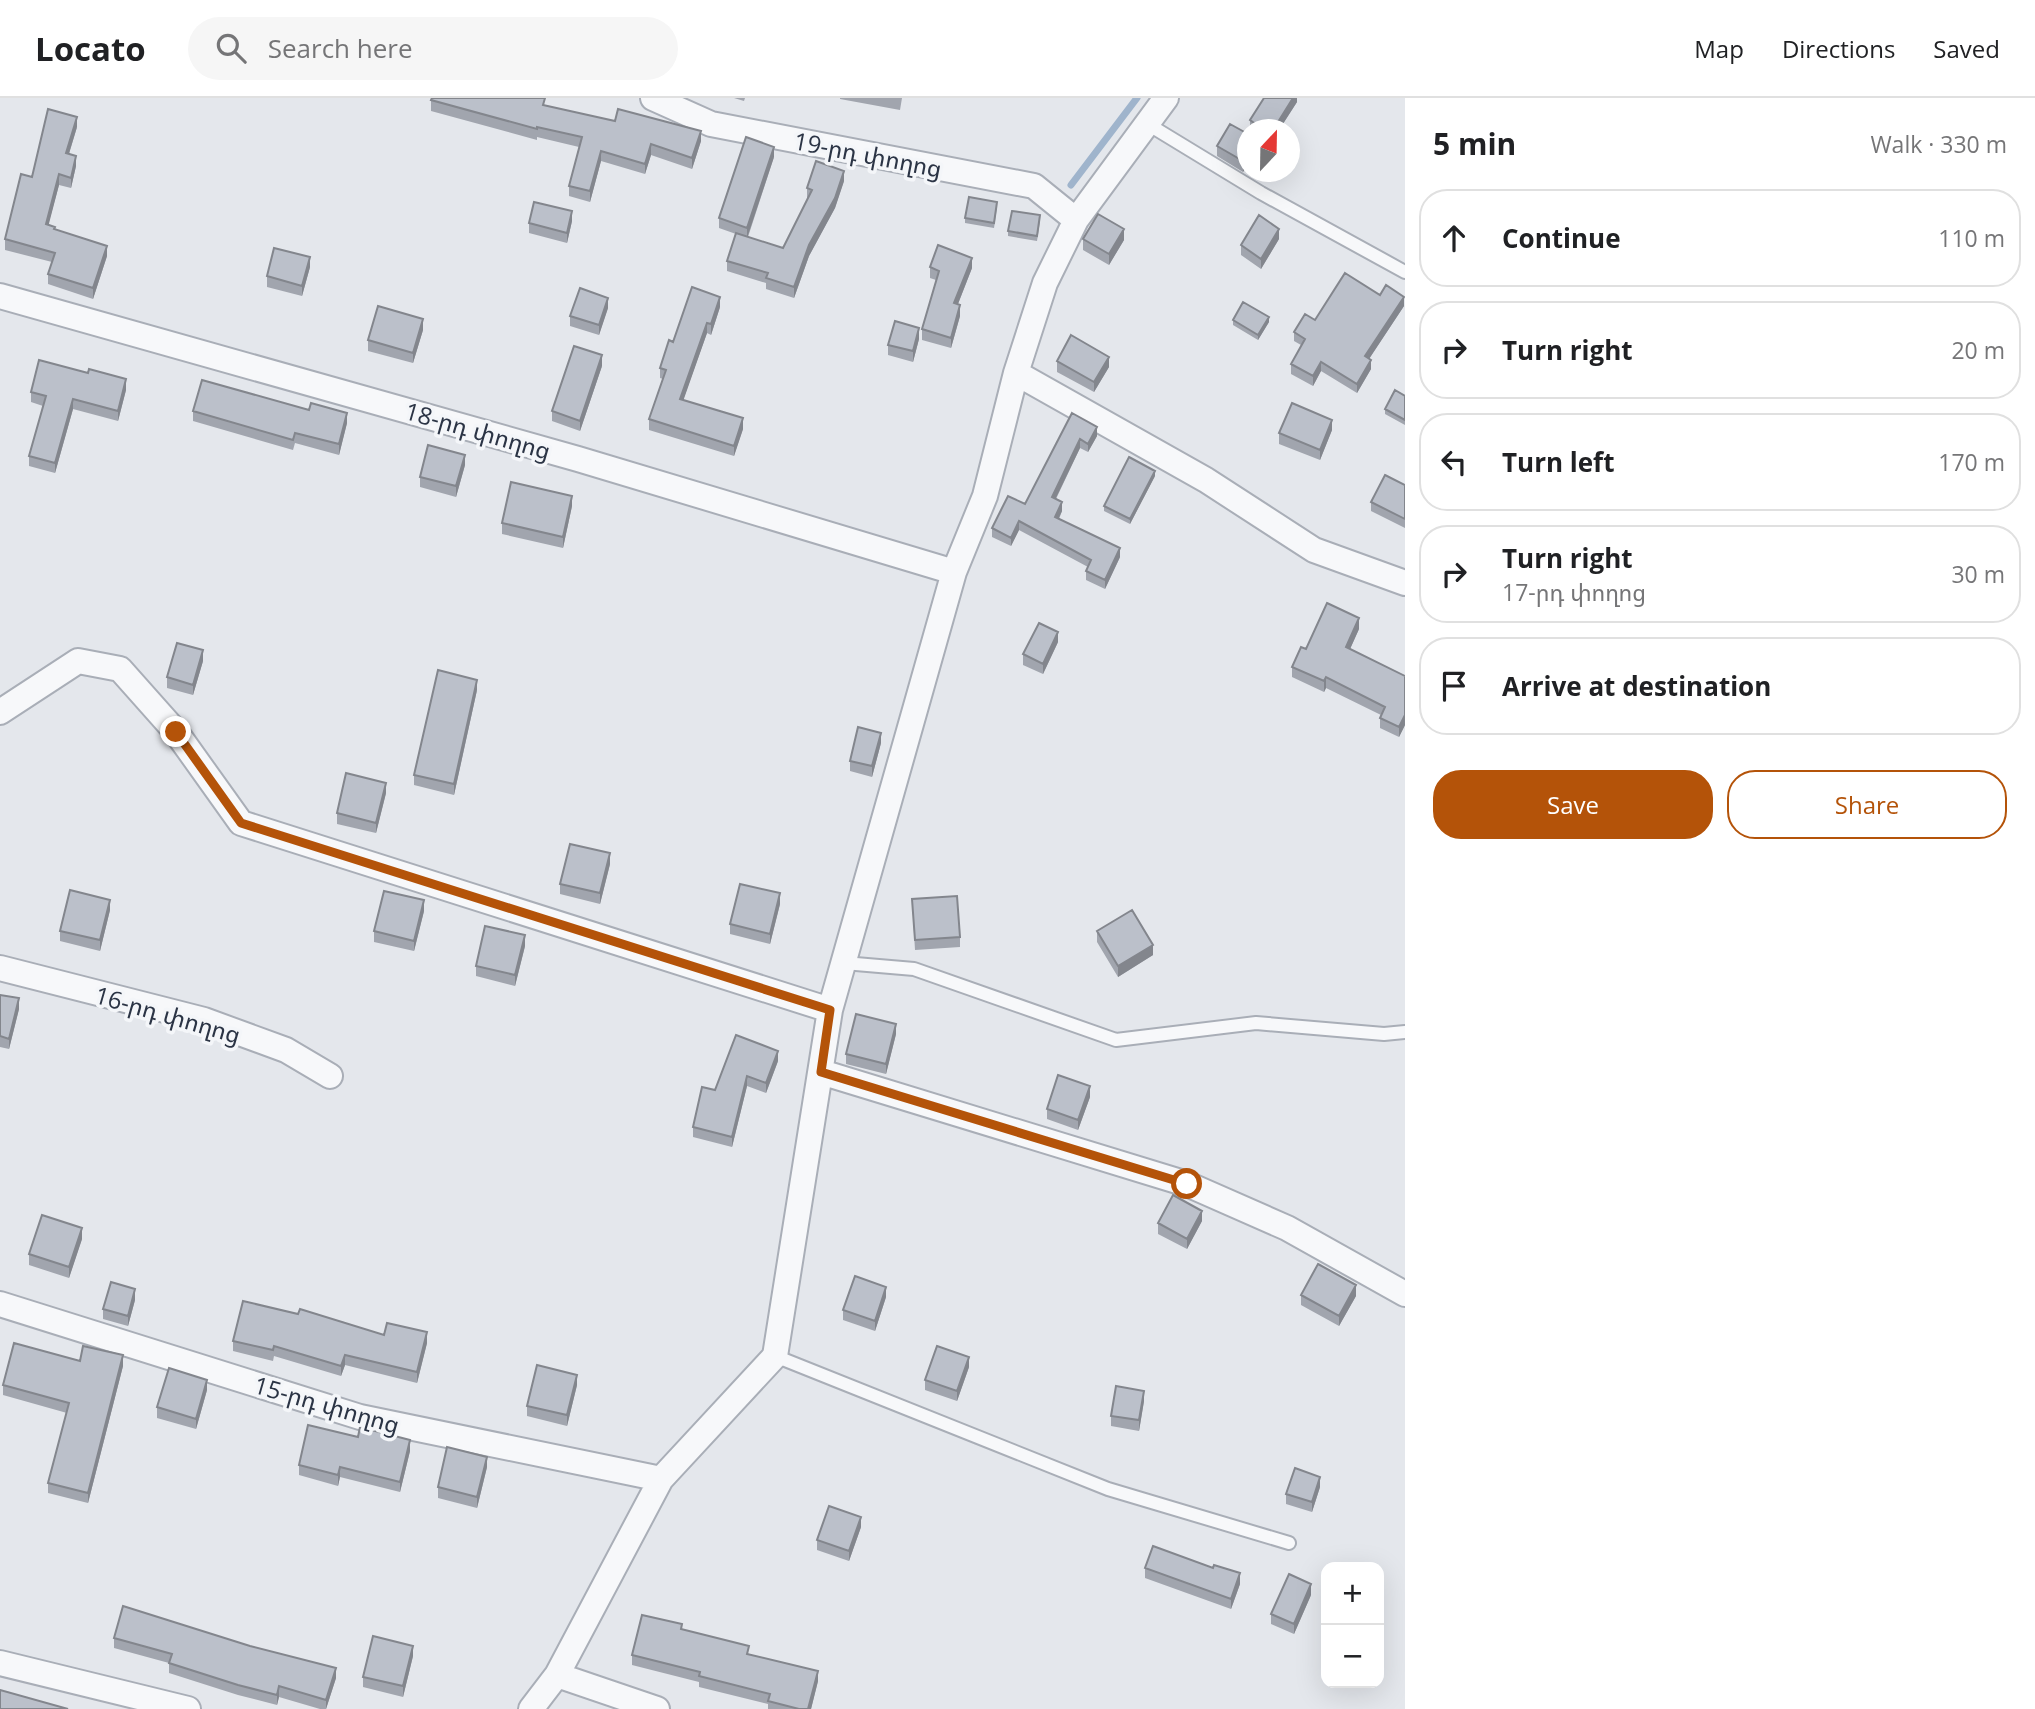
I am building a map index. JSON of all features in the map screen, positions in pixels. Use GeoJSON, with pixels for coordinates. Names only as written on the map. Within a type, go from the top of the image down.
{"type":"FeatureCollection","features":[{"type":"Feature","properties":{"kind":"street","name":"19-րդ փողոց"},"geometry":{"type":"LineString","coordinates":[[653,98],[711,124],[1034,187],[1076,220]]}},
{"type":"Feature","properties":{"kind":"street"},"geometry":{"type":"LineString","coordinates":[[531,1709],[557,1675],[661,1479],[775,1356],[830,1010],[954,572],[985,496],[1016,373],[1045,283],[1076,220],[1166,98]]}},
{"type":"Feature","properties":{"kind":"street","name":"18-րդ փողոց"},"geometry":{"type":"LineString","coordinates":[[0,296],[565,455],[954,572]]}},
{"type":"Feature","properties":{"kind":"street"},"geometry":{"type":"LineString","coordinates":[[1016,373],[1206,480],[1314,550],[1405,583]]}},
{"type":"Feature","properties":{"kind":"street"},"geometry":{"type":"LineString","coordinates":[[0,712],[78,661],[120,669],[176,732],[241,823],[830,1010]]}},
{"type":"Feature","properties":{"kind":"street","name":"16-րդ փողոց"},"geometry":{"type":"LineString","coordinates":[[0,968],[204,1020],[286,1050],[330,1076]]}},
{"type":"Feature","properties":{"kind":"street"},"geometry":{"type":"LineString","coordinates":[[821,1072],[1187,1184],[1287,1228],[1405,1294]]}},
{"type":"Feature","properties":{"kind":"street","name":"15-րդ փողոց"},"geometry":{"type":"LineString","coordinates":[[0,1304],[360,1417],[661,1479]]}},
{"type":"Feature","properties":{"kind":"street"},"geometry":{"type":"LineString","coordinates":[[0,1663],[188,1709]]}},
{"type":"Feature","properties":{"kind":"street"},"geometry":{"type":"LineString","coordinates":[[557,1675],[657,1709]]}},
{"type":"Feature","properties":{"kind":"lane"},"geometry":{"type":"LineString","coordinates":[[1146,123],[1261,193],[1405,272]]}},
{"type":"Feature","properties":{"kind":"lane"},"geometry":{"type":"LineString","coordinates":[[844,963],[914,970],[1116,1040],[1255,1023],[1384,1034],[1405,1032]]}},
{"type":"Feature","properties":{"kind":"lane"},"geometry":{"type":"LineString","coordinates":[[775,1356],[1108,1489],[1289,1543]]}},
{"type":"Feature","properties":{"kind":"building"},"geometry":{"type":"Polygon","coordinates":[[[545,98],[543,105],[615,121],[618,109],[701,131],[692,158],[651,144],[645,164],[601,151],[590,191],[569,186],[582,137],[537,129],[431,100],[545,98]]]}},
{"type":"Feature","properties":{"kind":"building"},"geometry":{"type":"Polygon","coordinates":[[[1264,98],[1293,98],[1280,119],[1251,119],[1264,98]]]}},
{"type":"Feature","properties":{"kind":"building"},"geometry":{"type":"Polygon","coordinates":[[[48,109],[77,117],[66,153],[76,156],[71,178],[59,174],[46,224],[107,246],[93,288],[48,274],[55,253],[5,239],[21,174],[32,177],[48,109]]]}},
{"type":"Feature","properties":{"kind":"building"},"geometry":{"type":"Polygon","coordinates":[[[1230,124],[1237,128],[1237,158],[1217,146],[1230,124]]]}},
{"type":"Feature","properties":{"kind":"building"},"geometry":{"type":"Polygon","coordinates":[[[746,137],[774,147],[747,228],[719,218],[746,137]]]}},
{"type":"Feature","properties":{"kind":"building"},"geometry":{"type":"Polygon","coordinates":[[[816,161],[844,171],[835,198],[809,245],[794,287],[766,278],[768,273],[727,261],[736,233],[783,248],[812,190],[807,188],[816,161]]]}},
{"type":"Feature","properties":{"kind":"building"},"geometry":{"type":"Polygon","coordinates":[[[969,197],[997,202],[994,223],[965,218],[969,197]]]}},
{"type":"Feature","properties":{"kind":"building"},"geometry":{"type":"Polygon","coordinates":[[[534,202],[572,211],[567,233],[529,223],[534,202]]]}},
{"type":"Feature","properties":{"kind":"building"},"geometry":{"type":"Polygon","coordinates":[[[1012,211],[1040,215],[1037,236],[1008,231],[1012,211]]]}},
{"type":"Feature","properties":{"kind":"building"},"geometry":{"type":"Polygon","coordinates":[[[1098,214],[1124,229],[1109,254],[1083,239],[1098,214]]]}},
{"type":"Feature","properties":{"kind":"building"},"geometry":{"type":"Polygon","coordinates":[[[1259,215],[1279,229],[1261,259],[1241,245],[1259,215]]]}},
{"type":"Feature","properties":{"kind":"building"},"geometry":{"type":"Polygon","coordinates":[[[938,245],[972,258],[954,303],[960,305],[951,338],[922,329],[939,271],[930,267],[938,245]]]}},
{"type":"Feature","properties":{"kind":"building"},"geometry":{"type":"Polygon","coordinates":[[[274,248],[310,257],[302,286],[267,276],[274,248]]]}},
{"type":"Feature","properties":{"kind":"building"},"geometry":{"type":"Polygon","coordinates":[[[1345,273],[1380,295],[1386,285],[1404,297],[1365,356],[1371,360],[1357,384],[1321,362],[1313,376],[1291,364],[1305,339],[1294,332],[1305,314],[1315,320],[1345,273]]]}},
{"type":"Feature","properties":{"kind":"building"},"geometry":{"type":"Polygon","coordinates":[[[692,287],[720,297],[711,324],[707,323],[680,399],[743,418],[734,446],[649,419],[666,370],[660,368],[669,340],[673,342],[692,287]]]}},
{"type":"Feature","properties":{"kind":"building"},"geometry":{"type":"Polygon","coordinates":[[[580,288],[608,298],[599,325],[570,316],[580,288]]]}},
{"type":"Feature","properties":{"kind":"building"},"geometry":{"type":"Polygon","coordinates":[[[1243,302],[1269,317],[1258,335],[1233,320],[1243,302]]]}},
{"type":"Feature","properties":{"kind":"building"},"geometry":{"type":"Polygon","coordinates":[[[378,306],[423,319],[413,353],[368,340],[378,306]]]}},
{"type":"Feature","properties":{"kind":"building"},"geometry":{"type":"Polygon","coordinates":[[[895,321],[919,328],[913,351],[888,345],[895,321]]]}},
{"type":"Feature","properties":{"kind":"building"},"geometry":{"type":"Polygon","coordinates":[[[1071,335],[1109,357],[1094,382],[1057,361],[1071,335]]]}},
{"type":"Feature","properties":{"kind":"building"},"geometry":{"type":"Polygon","coordinates":[[[574,346],[602,355],[580,421],[552,411],[574,346]]]}},
{"type":"Feature","properties":{"kind":"building"},"geometry":{"type":"Polygon","coordinates":[[[39,360],[88,373],[89,369],[126,379],[118,411],[73,399],[55,463],[29,456],[46,396],[31,392],[39,360]]]}},
{"type":"Feature","properties":{"kind":"building"},"geometry":{"type":"Polygon","coordinates":[[[202,380],[309,410],[311,403],[347,413],[339,444],[295,433],[293,440],[193,411],[202,380]]]}},
{"type":"Feature","properties":{"kind":"building"},"geometry":{"type":"Polygon","coordinates":[[[1395,390],[1405,396],[1405,420],[1385,409],[1395,390]]]}},
{"type":"Feature","properties":{"kind":"building"},"geometry":{"type":"Polygon","coordinates":[[[1292,403],[1332,420],[1320,450],[1279,433],[1292,403]]]}},
{"type":"Feature","properties":{"kind":"building"},"geometry":{"type":"Polygon","coordinates":[[[1072,413],[1097,427],[1088,444],[1080,439],[1052,497],[1062,502],[1055,517],[1120,548],[1105,580],[1086,571],[1091,560],[1019,521],[1011,538],[992,528],[1008,496],[1025,504],[1072,413]]]}},
{"type":"Feature","properties":{"kind":"building"},"geometry":{"type":"Polygon","coordinates":[[[428,445],[465,455],[456,486],[420,477],[428,445]]]}},
{"type":"Feature","properties":{"kind":"building"},"geometry":{"type":"Polygon","coordinates":[[[1129,457],[1155,471],[1130,519],[1104,506],[1129,457]]]}},
{"type":"Feature","properties":{"kind":"building"},"geometry":{"type":"Polygon","coordinates":[[[1385,475],[1405,485],[1405,519],[1371,502],[1385,475]]]}},
{"type":"Feature","properties":{"kind":"building"},"geometry":{"type":"Polygon","coordinates":[[[511,482],[572,496],[563,537],[502,523],[511,482]]]}},
{"type":"Feature","properties":{"kind":"building"},"geometry":{"type":"Polygon","coordinates":[[[1327,603],[1359,618],[1346,647],[1405,676],[1405,715],[1399,727],[1380,718],[1385,707],[1326,677],[1324,681],[1292,667],[1301,647],[1306,649],[1327,603]]]}},
{"type":"Feature","properties":{"kind":"building"},"geometry":{"type":"Polygon","coordinates":[[[1039,623],[1058,632],[1043,664],[1023,654],[1039,623]]]}},
{"type":"Feature","properties":{"kind":"building"},"geometry":{"type":"Polygon","coordinates":[[[177,643],[203,650],[193,685],[167,677],[177,643]]]}},
{"type":"Feature","properties":{"kind":"building"},"geometry":{"type":"Polygon","coordinates":[[[438,670],[477,680],[454,784],[414,775],[438,670]]]}},
{"type":"Feature","properties":{"kind":"building"},"geometry":{"type":"Polygon","coordinates":[[[858,727],[881,733],[872,766],[850,761],[858,727]]]}},
{"type":"Feature","properties":{"kind":"building"},"geometry":{"type":"Polygon","coordinates":[[[346,773],[386,783],[376,823],[337,813],[346,773]]]}},
{"type":"Feature","properties":{"kind":"building"},"geometry":{"type":"Polygon","coordinates":[[[570,844],[610,853],[600,893],[560,884],[570,844]]]}},
{"type":"Feature","properties":{"kind":"building"},"geometry":{"type":"Polygon","coordinates":[[[740,884],[780,893],[770,934],[730,924],[740,884]]]}},
{"type":"Feature","properties":{"kind":"building"},"geometry":{"type":"Polygon","coordinates":[[[70,890],[110,900],[100,940],[60,931],[70,890]]]}},
{"type":"Feature","properties":{"kind":"building"},"geometry":{"type":"Polygon","coordinates":[[[384,891],[424,900],[414,941],[374,931],[384,891]]]}},
{"type":"Feature","properties":{"kind":"building"},"geometry":{"type":"Polygon","coordinates":[[[957,896],[960,937],[915,940],[912,899],[957,896]]]}},
{"type":"Feature","properties":{"kind":"building"},"geometry":{"type":"Polygon","coordinates":[[[1132,910],[1153,945],[1118,966],[1097,931],[1132,910]]]}},
{"type":"Feature","properties":{"kind":"building"},"geometry":{"type":"Polygon","coordinates":[[[485,926],[525,935],[515,975],[476,966],[485,926]]]}},
{"type":"Feature","properties":{"kind":"building"},"geometry":{"type":"Polygon","coordinates":[[[0,995],[19,998],[9,1039],[0,1036],[0,995]]]}},
{"type":"Feature","properties":{"kind":"building"},"geometry":{"type":"Polygon","coordinates":[[[856,1014],[896,1024],[886,1064],[846,1054],[856,1014]]]}},
{"type":"Feature","properties":{"kind":"building"},"geometry":{"type":"Polygon","coordinates":[[[736,1035],[778,1051],[766,1083],[747,1076],[732,1137],[693,1127],[702,1087],[715,1090],[736,1035]]]}},
{"type":"Feature","properties":{"kind":"building"},"geometry":{"type":"Polygon","coordinates":[[[1058,1075],[1090,1086],[1078,1120],[1047,1109],[1058,1075]]]}},
{"type":"Feature","properties":{"kind":"building"},"geometry":{"type":"Polygon","coordinates":[[[1173,1195],[1202,1211],[1187,1239],[1158,1223],[1173,1195]]]}},
{"type":"Feature","properties":{"kind":"building"},"geometry":{"type":"Polygon","coordinates":[[[42,1215],[82,1228],[69,1267],[29,1254],[42,1215]]]}},
{"type":"Feature","properties":{"kind":"building"},"geometry":{"type":"Polygon","coordinates":[[[1318,1264],[1356,1285],[1339,1316],[1301,1295],[1318,1264]]]}},
{"type":"Feature","properties":{"kind":"building"},"geometry":{"type":"Polygon","coordinates":[[[855,1276],[886,1287],[875,1321],[843,1310],[855,1276]]]}},
{"type":"Feature","properties":{"kind":"building"},"geometry":{"type":"Polygon","coordinates":[[[111,1282],[135,1289],[128,1316],[103,1309],[111,1282]]]}},
{"type":"Feature","properties":{"kind":"building"},"geometry":{"type":"Polygon","coordinates":[[[243,1301],[298,1314],[300,1309],[384,1335],[387,1323],[427,1332],[417,1372],[345,1355],[341,1366],[274,1346],[273,1350],[233,1341],[243,1301]]]}},
{"type":"Feature","properties":{"kind":"building"},"geometry":{"type":"Polygon","coordinates":[[[14,1343],[80,1361],[83,1346],[123,1355],[88,1493],[48,1483],[69,1403],[3,1385],[14,1343]]]}},
{"type":"Feature","properties":{"kind":"building"},"geometry":{"type":"Polygon","coordinates":[[[937,1346],[969,1357],[957,1391],[925,1380],[937,1346]]]}},
{"type":"Feature","properties":{"kind":"building"},"geometry":{"type":"Polygon","coordinates":[[[537,1365],[577,1375],[567,1415],[527,1406],[537,1365]]]}},
{"type":"Feature","properties":{"kind":"building"},"geometry":{"type":"Polygon","coordinates":[[[169,1368],[207,1380],[196,1419],[157,1407],[169,1368]]]}},
{"type":"Feature","properties":{"kind":"building"},"geometry":{"type":"Polygon","coordinates":[[[1116,1386],[1144,1391],[1139,1420],[1111,1416],[1116,1386]]]}},
{"type":"Feature","properties":{"kind":"building"},"geometry":{"type":"Polygon","coordinates":[[[308,1425],[358,1437],[360,1427],[410,1440],[400,1482],[340,1467],[338,1475],[299,1465],[308,1425]]]}},
{"type":"Feature","properties":{"kind":"building"},"geometry":{"type":"Polygon","coordinates":[[[447,1447],[487,1457],[477,1497],[438,1487],[447,1447]]]}},
{"type":"Feature","properties":{"kind":"building"},"geometry":{"type":"Polygon","coordinates":[[[1295,1468],[1320,1477],[1312,1502],[1286,1494],[1295,1468]]]}},
{"type":"Feature","properties":{"kind":"building"},"geometry":{"type":"Polygon","coordinates":[[[829,1506],[861,1517],[849,1551],[817,1540],[829,1506]]]}},
{"type":"Feature","properties":{"kind":"building"},"geometry":{"type":"Polygon","coordinates":[[[1153,1546],[1213,1568],[1214,1565],[1240,1573],[1231,1599],[1145,1568],[1153,1546]]]}},
{"type":"Feature","properties":{"kind":"building"},"geometry":{"type":"Polygon","coordinates":[[[1289,1574],[1311,1584],[1294,1624],[1271,1614],[1289,1574]]]}},
{"type":"Feature","properties":{"kind":"building"},"geometry":{"type":"Polygon","coordinates":[[[123,1606],[250,1646],[336,1668],[326,1700],[279,1686],[277,1695],[238,1685],[169,1663],[172,1654],[114,1638],[123,1606]]]}},
{"type":"Feature","properties":{"kind":"building"},"geometry":{"type":"Polygon","coordinates":[[[642,1615],[682,1624],[681,1629],[749,1646],[747,1654],[818,1671],[808,1709],[768,1701],[770,1694],[699,1676],[700,1672],[632,1655],[642,1615]]]}},
{"type":"Feature","properties":{"kind":"building"},"geometry":{"type":"Polygon","coordinates":[[[373,1636],[413,1646],[403,1686],[363,1677],[373,1636]]]}},
{"type":"Feature","properties":{"kind":"building"},"geometry":{"type":"Polygon","coordinates":[[[0,1690],[68,1709],[0,1709],[0,1690]]]}},
{"type":"Feature","properties":{"kind":"waterway"},"geometry":{"type":"LineString","coordinates":[[1071,185],[1137,98]]}},
{"type":"Feature","properties":{"kind":"route"},"geometry":{"type":"LineString","coordinates":[[176,732],[241,823],[830,1010],[821,1072],[1187,1184]]}}]}
